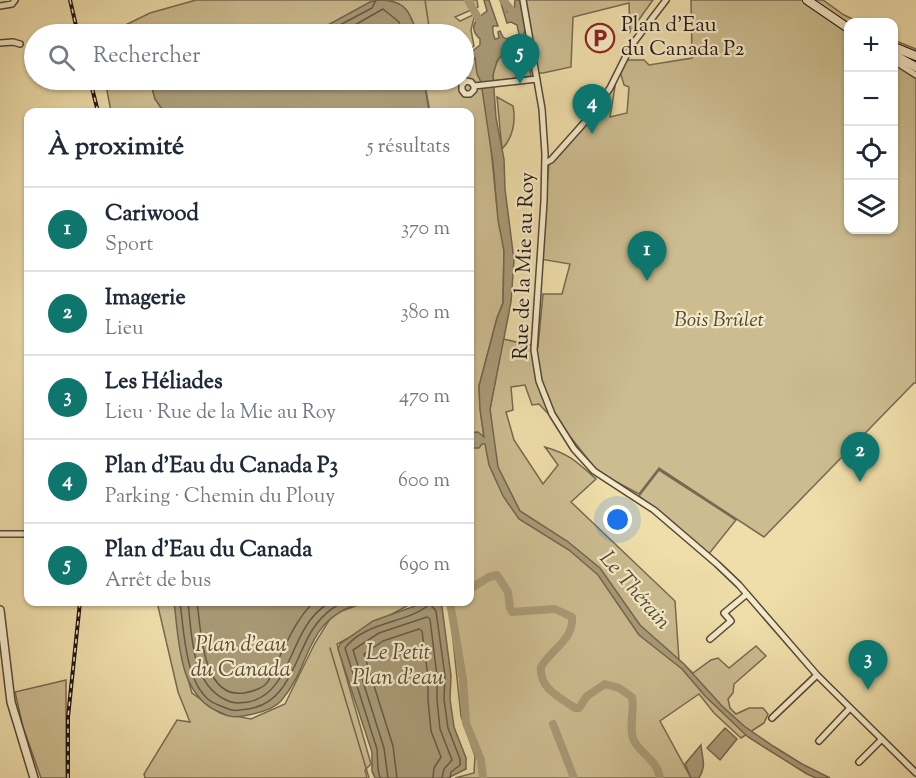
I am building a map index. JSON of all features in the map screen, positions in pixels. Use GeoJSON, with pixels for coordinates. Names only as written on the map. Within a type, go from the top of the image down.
{"type":"FeatureCollection","features":[{"type":"Feature","properties":{"kind":"main road"},"geometry":{"type":"LineString","coordinates":[[807,0],[844,25]]}},
{"type":"Feature","properties":{"kind":"main road"},"geometry":{"type":"LineString","coordinates":[[814,0],[844,20]]}},
{"type":"Feature","properties":{"kind":"main road"},"geometry":{"type":"LineString","coordinates":[[898,49],[916,58]]}},
{"type":"Feature","properties":{"kind":"main road"},"geometry":{"type":"LineString","coordinates":[[898,54],[916,58]]}},
{"type":"Feature","properties":{"kind":"main road"},"geometry":{"type":"LineString","coordinates":[[898,56],[916,67]]}},
{"type":"Feature","properties":{"kind":"street"},"geometry":{"type":"LineString","coordinates":[[0,6],[10,4],[15,0]]}},
{"type":"Feature","properties":{"kind":"street","name":"Rue de la Mie au Roy"},"geometry":{"type":"LineString","coordinates":[[523,0],[542,109],[545,154],[534,346],[539,381],[549,409],[574,449],[594,471],[611,484],[640,500],[717,564],[747,594],[817,675],[916,773]]}},
{"type":"Feature","properties":{"kind":"street"},"geometry":{"type":"LineString","coordinates":[[545,163],[551,160],[592,114],[607,93],[631,46],[666,0]]}},
{"type":"Feature","properties":{"kind":"street"},"geometry":{"type":"LineString","coordinates":[[0,43],[20,44]]}},
{"type":"Feature","properties":{"kind":"street"},"geometry":{"type":"LineString","coordinates":[[898,64],[916,75]]}},
{"type":"Feature","properties":{"kind":"street"},"geometry":{"type":"LineString","coordinates":[[477,86],[537,79]]}},
{"type":"Feature","properties":{"kind":"street"},"geometry":{"type":"LineString","coordinates":[[545,154],[557,153]]}},
{"type":"Feature","properties":{"kind":"street"},"geometry":{"type":"LineString","coordinates":[[0,534],[24,534]]}},
{"type":"Feature","properties":{"kind":"street"},"geometry":{"type":"LineString","coordinates":[[710,639],[731,621],[724,613],[747,594]]}},
{"type":"Feature","properties":{"kind":"street"},"geometry":{"type":"LineString","coordinates":[[0,610],[11,702],[33,778]]}},
{"type":"Feature","properties":{"kind":"street"},"geometry":{"type":"LineString","coordinates":[[772,718],[817,675]]}},
{"type":"Feature","properties":{"kind":"street"},"geometry":{"type":"LineString","coordinates":[[819,741],[850,708]]}},
{"type":"Feature","properties":{"kind":"street"},"geometry":{"type":"LineString","coordinates":[[859,762],[882,740]]}},
{"type":"Feature","properties":{"kind":"green space"},"geometry":{"type":"Polygon","coordinates":[[[196,0],[379,0],[331,24],[127,24],[150,13],[196,0]]]}},
{"type":"Feature","properties":{"kind":"green space"},"geometry":{"type":"Polygon","coordinates":[[[388,0],[477,0],[478,7],[455,17],[460,21],[475,14],[472,24],[414,24],[408,12],[388,0]]]}},
{"type":"Feature","properties":{"kind":"green space"},"geometry":{"type":"Polygon","coordinates":[[[526,0],[653,0],[630,32],[629,3],[573,17],[571,67],[537,73],[526,0]]]}},
{"type":"Feature","properties":{"kind":"green space","name":"Bois Brûlet"},"geometry":{"type":"Polygon","coordinates":[[[691,0],[823,0],[850,18],[844,18],[844,234],[898,234],[898,42],[916,49],[916,383],[764,537],[659,468],[639,494],[598,472],[572,439],[539,404],[532,405],[525,385],[511,387],[513,410],[506,412],[514,440],[543,484],[558,465],[545,447],[573,459],[596,479],[571,502],[675,601],[679,660],[693,673],[711,660],[718,658],[729,668],[756,646],[766,656],[734,684],[733,693],[728,699],[730,708],[736,714],[749,708],[763,708],[768,714],[764,723],[741,738],[714,713],[699,694],[660,721],[691,778],[455,778],[474,773],[475,756],[461,716],[449,606],[474,606],[474,108],[429,108],[426,90],[474,90],[475,58],[488,119],[497,207],[504,247],[503,303],[479,386],[484,437],[493,436],[490,409],[503,339],[538,347],[543,294],[562,294],[570,264],[540,259],[549,164],[615,87],[610,117],[627,113],[629,87],[624,85],[620,71],[626,60],[644,60],[649,65],[692,58],[691,0]]]}},
{"type":"Feature","properties":{"kind":"green space"},"geometry":{"type":"Polygon","coordinates":[[[524,37],[531,76],[493,81],[497,61],[505,50],[524,37]]]}},
{"type":"Feature","properties":{"kind":"green space"},"geometry":{"type":"Polygon","coordinates":[[[107,90],[153,90],[161,108],[110,108],[107,90]]]}},
{"type":"Feature","properties":{"kind":"green space"},"geometry":{"type":"Polygon","coordinates":[[[497,97],[513,106],[514,112],[511,135],[502,149],[497,97]]]}},
{"type":"Feature","properties":{"kind":"green space"},"geometry":{"type":"Polygon","coordinates":[[[659,470],[736,520],[708,555],[639,496],[659,470]]]}},
{"type":"Feature","properties":{"kind":"green space"},"geometry":{"type":"Polygon","coordinates":[[[158,606],[178,606],[186,672],[192,693],[220,713],[251,719],[285,704],[315,643],[333,614],[356,606],[407,606],[337,644],[371,764],[365,770],[367,778],[145,778],[144,774],[177,720],[190,722],[178,692],[158,606]]]}},
{"type":"Feature","properties":{"kind":"green space"},"geometry":{"type":"Polygon","coordinates":[[[66,680],[66,778],[41,778],[23,727],[15,692],[66,680]]]}},
{"type":"Feature","properties":{"kind":"water"},"geometry":{"type":"Polygon","coordinates":[[[379,0],[401,5],[406,9],[414,24],[330,24],[370,2],[379,0]]]}},
{"type":"Feature","properties":{"kind":"water"},"geometry":{"type":"Polygon","coordinates":[[[484,0],[489,0],[498,26],[493,26],[495,39],[499,38],[498,32],[500,31],[506,39],[519,34],[517,25],[507,23],[500,0],[504,0],[507,12],[514,12],[515,0],[521,0],[526,27],[522,40],[515,41],[497,61],[493,75],[496,118],[504,159],[505,189],[514,260],[511,302],[490,409],[498,467],[520,511],[567,541],[600,568],[640,625],[684,664],[722,706],[744,726],[773,746],[830,778],[816,778],[807,774],[748,737],[705,696],[682,669],[639,635],[598,575],[569,550],[519,519],[503,496],[489,465],[485,444],[474,448],[474,432],[478,432],[484,437],[479,386],[503,303],[504,251],[481,82],[474,57],[474,50],[480,45],[480,39],[474,31],[474,24],[487,11],[484,0]]]}},
{"type":"Feature","properties":{"kind":"water"},"geometry":{"type":"Polygon","coordinates":[[[153,90],[426,90],[428,108],[161,108],[153,90]]]}},
{"type":"Feature","properties":{"kind":"water","name":"Plan d'eau du Canada"},"geometry":{"type":"Polygon","coordinates":[[[175,606],[353,606],[328,621],[319,632],[292,686],[281,701],[258,713],[236,717],[217,711],[204,703],[188,678],[180,648],[175,606]]]}},
{"type":"Feature","properties":{"kind":"water","name":"Le Petit Plan d'eau"},"geometry":{"type":"Polygon","coordinates":[[[415,606],[442,607],[451,676],[450,699],[454,727],[466,758],[466,769],[448,778],[375,778],[372,771],[372,752],[338,649],[340,644],[373,621],[415,606]]]}},
{"type":"Feature","properties":{"kind":"water"},"geometry":{"type":"Polygon","coordinates":[[[725,728],[737,739],[720,760],[707,748],[725,728]]]}},
{"type":"Feature","properties":{"kind":"water"},"geometry":{"type":"Polygon","coordinates":[[[701,745],[703,769],[699,778],[691,778],[685,764],[701,745]]]}},
{"type":"Feature","properties":{"kind":"waterway"},"geometry":{"type":"LineString","coordinates":[[425,0],[429,24]]}},
{"type":"Feature","properties":{"kind":"waterway","name":"Le Thérain"},"geometry":{"type":"LineString","coordinates":[[468,0],[483,27]]}},
{"type":"Feature","properties":{"kind":"waterway","name":"Le Thérain"},"geometry":{"type":"LineString","coordinates":[[503,0],[516,16]]}},
{"type":"Feature","properties":{"kind":"waterway"},"geometry":{"type":"LineString","coordinates":[[474,586],[497,575],[508,592],[512,612],[555,609],[572,617],[572,625],[566,638],[541,667],[543,681],[551,691],[575,708],[579,708],[587,696],[605,684],[619,688],[632,697],[633,739],[653,763],[660,778]]}},
{"type":"Feature","properties":{"kind":"waterway"},"geometry":{"type":"LineString","coordinates":[[451,606],[463,679],[466,723],[481,760],[483,778]]}},
{"type":"Feature","properties":{"kind":"waterway"},"geometry":{"type":"LineString","coordinates":[[330,648],[369,778]]}},
{"type":"Feature","properties":{"kind":"waterway"},"geometry":{"type":"LineString","coordinates":[[553,724],[574,778]]}},
{"type":"Feature","properties":{"kind":"railway"},"geometry":{"type":"LineString","coordinates":[[70,0],[76,24]]}},
{"type":"Feature","properties":{"kind":"railway"},"geometry":{"type":"LineString","coordinates":[[92,90],[97,108]]}},
{"type":"Feature","properties":{"kind":"railway"},"geometry":{"type":"LineString","coordinates":[[68,778],[68,717],[80,606]]}},
{"type":"Feature","properties":{"kind":"place","name":"Plan d'Eau du Canada P2"},"geometry":{"type":"Point","coordinates":[600,38]}},
{"type":"Feature","properties":{"kind":"place","name":"Plan d'Eau du Canada"},"geometry":{"type":"Point","coordinates":[520,84]}},
{"type":"Feature","properties":{"kind":"place","name":"Plan d'Eau du Canada P3"},"geometry":{"type":"Point","coordinates":[592,134]}},
{"type":"Feature","properties":{"kind":"place","name":"Cariwood"},"geometry":{"type":"Point","coordinates":[647,281]}},
{"type":"Feature","properties":{"kind":"place","name":"Imagerie"},"geometry":{"type":"Point","coordinates":[860,482]}},
{"type":"Feature","properties":{"kind":"place","name":"Les Héliades"},"geometry":{"type":"Point","coordinates":[868,690]}}]}
